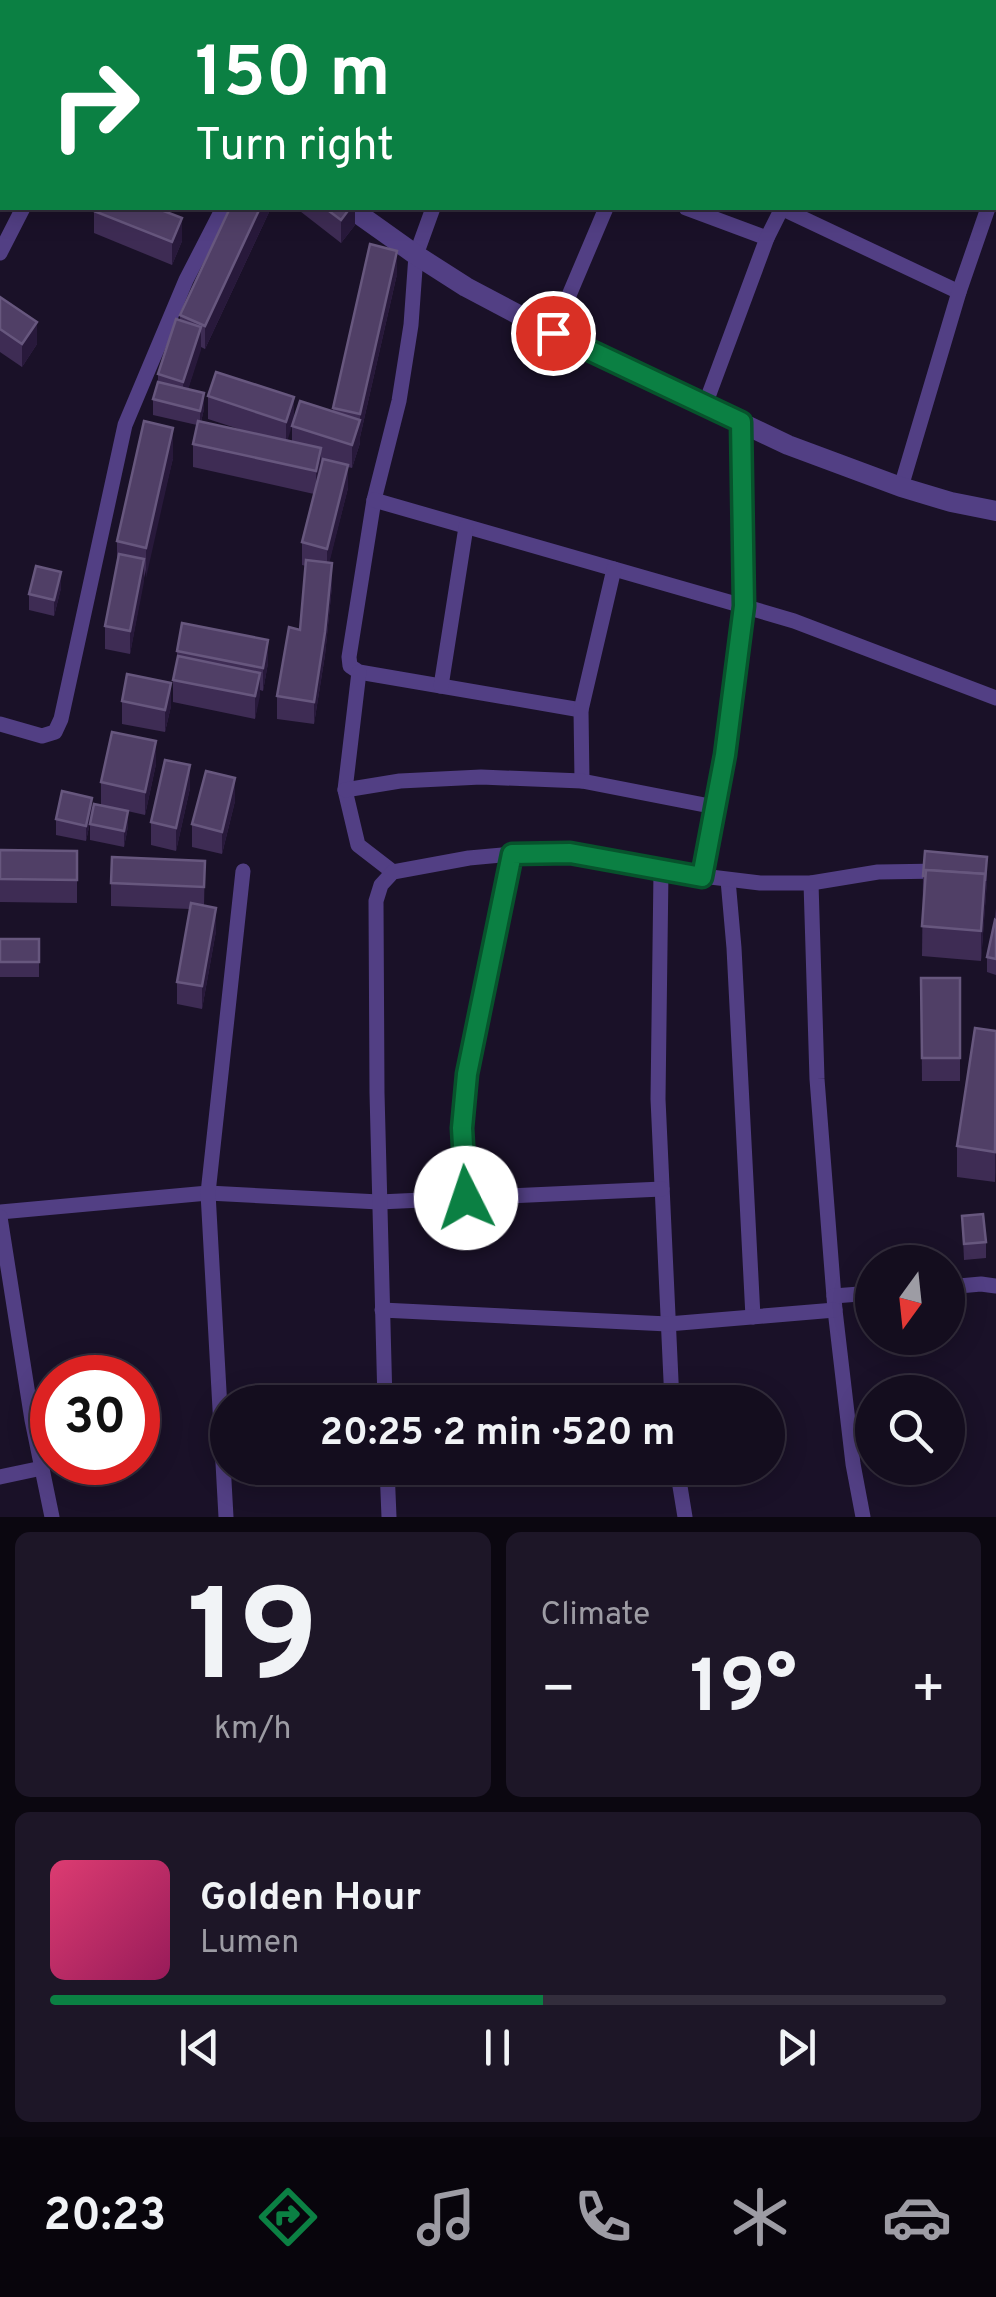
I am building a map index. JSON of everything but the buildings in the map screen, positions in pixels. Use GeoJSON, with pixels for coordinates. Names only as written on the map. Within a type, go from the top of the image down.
{"type":"FeatureCollection","features":[{"type":"Feature","properties":{"kind":"street"},"geometry":{"type":"LineString","coordinates":[[0,252],[23,210]]}},
{"type":"Feature","properties":{"kind":"street"},"geometry":{"type":"LineString","coordinates":[[0,724],[42,736],[54,732],[62,719],[125,425],[186,280],[222,210]]}},
{"type":"Feature","properties":{"kind":"street"},"geometry":{"type":"LineString","coordinates":[[353,210],[466,287],[788,445],[901,487],[996,511]]}},
{"type":"Feature","properties":{"kind":"street"},"geometry":{"type":"LineString","coordinates":[[432,210],[416,256],[399,402],[374,500],[350,666],[359,672],[581,710]]}},
{"type":"Feature","properties":{"kind":"street"},"geometry":{"type":"LineString","coordinates":[[553,333],[605,210]]}},
{"type":"Feature","properties":{"kind":"street"},"geometry":{"type":"LineString","coordinates":[[691,210],[767,238]]}},
{"type":"Feature","properties":{"kind":"street"},"geometry":{"type":"LineString","coordinates":[[705,405],[780,210]]}},
{"type":"Feature","properties":{"kind":"street"},"geometry":{"type":"LineString","coordinates":[[785,210],[959,292]]}},
{"type":"Feature","properties":{"kind":"street"},"geometry":{"type":"LineString","coordinates":[[901,487],[987,210]]}},
{"type":"Feature","properties":{"kind":"street"},"geometry":{"type":"LineString","coordinates":[[702,877],[725,755],[744,606],[741,422]]}},
{"type":"Feature","properties":{"kind":"street"},"geometry":{"type":"LineString","coordinates":[[374,500],[794,621],[996,698]]}},
{"type":"Feature","properties":{"kind":"street"},"geometry":{"type":"LineString","coordinates":[[441,686],[466,527]]}},
{"type":"Feature","properties":{"kind":"street"},"geometry":{"type":"LineString","coordinates":[[582,781],[581,710],[614,569]]}},
{"type":"Feature","properties":{"kind":"street"},"geometry":{"type":"LineString","coordinates":[[359,672],[345,790],[358,845],[393,872]]}},
{"type":"Feature","properties":{"kind":"street"},"geometry":{"type":"LineString","coordinates":[[345,790],[400,781],[481,777],[582,781],[715,807]]}},
{"type":"Feature","properties":{"kind":"street"},"geometry":{"type":"LineString","coordinates":[[384,1385],[376,901],[381,884],[393,872],[470,858],[570,853],[702,877],[760,883],[811,884],[878,872],[960,872]]}},
{"type":"Feature","properties":{"kind":"street"},"geometry":{"type":"LineString","coordinates":[[466,1198],[462,1128],[467,1074],[512,854]]}},
{"type":"Feature","properties":{"kind":"street"},"geometry":{"type":"LineString","coordinates":[[661,870],[658,1099],[671,1385]]}},
{"type":"Feature","properties":{"kind":"street"},"geometry":{"type":"LineString","coordinates":[[226,1517],[208,1194],[243,871]]}},
{"type":"Feature","properties":{"kind":"street"},"geometry":{"type":"LineString","coordinates":[[728,880],[753,1317]]}},
{"type":"Feature","properties":{"kind":"street"},"geometry":{"type":"LineString","coordinates":[[811,884],[816,1079],[834,1303],[852,1464],[863,1517]]}},
{"type":"Feature","properties":{"kind":"street"},"geometry":{"type":"LineString","coordinates":[[30,1404],[4,1264],[0,1214],[208,1194],[379,1202],[662,1189]]}},
{"type":"Feature","properties":{"kind":"street"},"geometry":{"type":"LineString","coordinates":[[965,1285],[996,1286]]}},
{"type":"Feature","properties":{"kind":"street"},"geometry":{"type":"LineString","coordinates":[[382,1310],[668,1324],[753,1317],[855,1297]]}},
{"type":"Feature","properties":{"kind":"street"},"geometry":{"type":"LineString","coordinates":[[0,1477],[30,1471]]}},
{"type":"Feature","properties":{"kind":"street"},"geometry":{"type":"LineString","coordinates":[[45,1485],[52,1517]]}},
{"type":"Feature","properties":{"kind":"street"},"geometry":{"type":"LineString","coordinates":[[387,1485],[388,1517]]}},
{"type":"Feature","properties":{"kind":"street"},"geometry":{"type":"LineString","coordinates":[[679,1485],[685,1517]]}},
{"type":"Feature","properties":{"kind":"route"},"geometry":{"type":"LineString","coordinates":[[466,1198],[462,1128],[467,1074],[512,854],[570,853],[702,877],[725,755],[744,606],[741,422],[553,333]]}}]}
